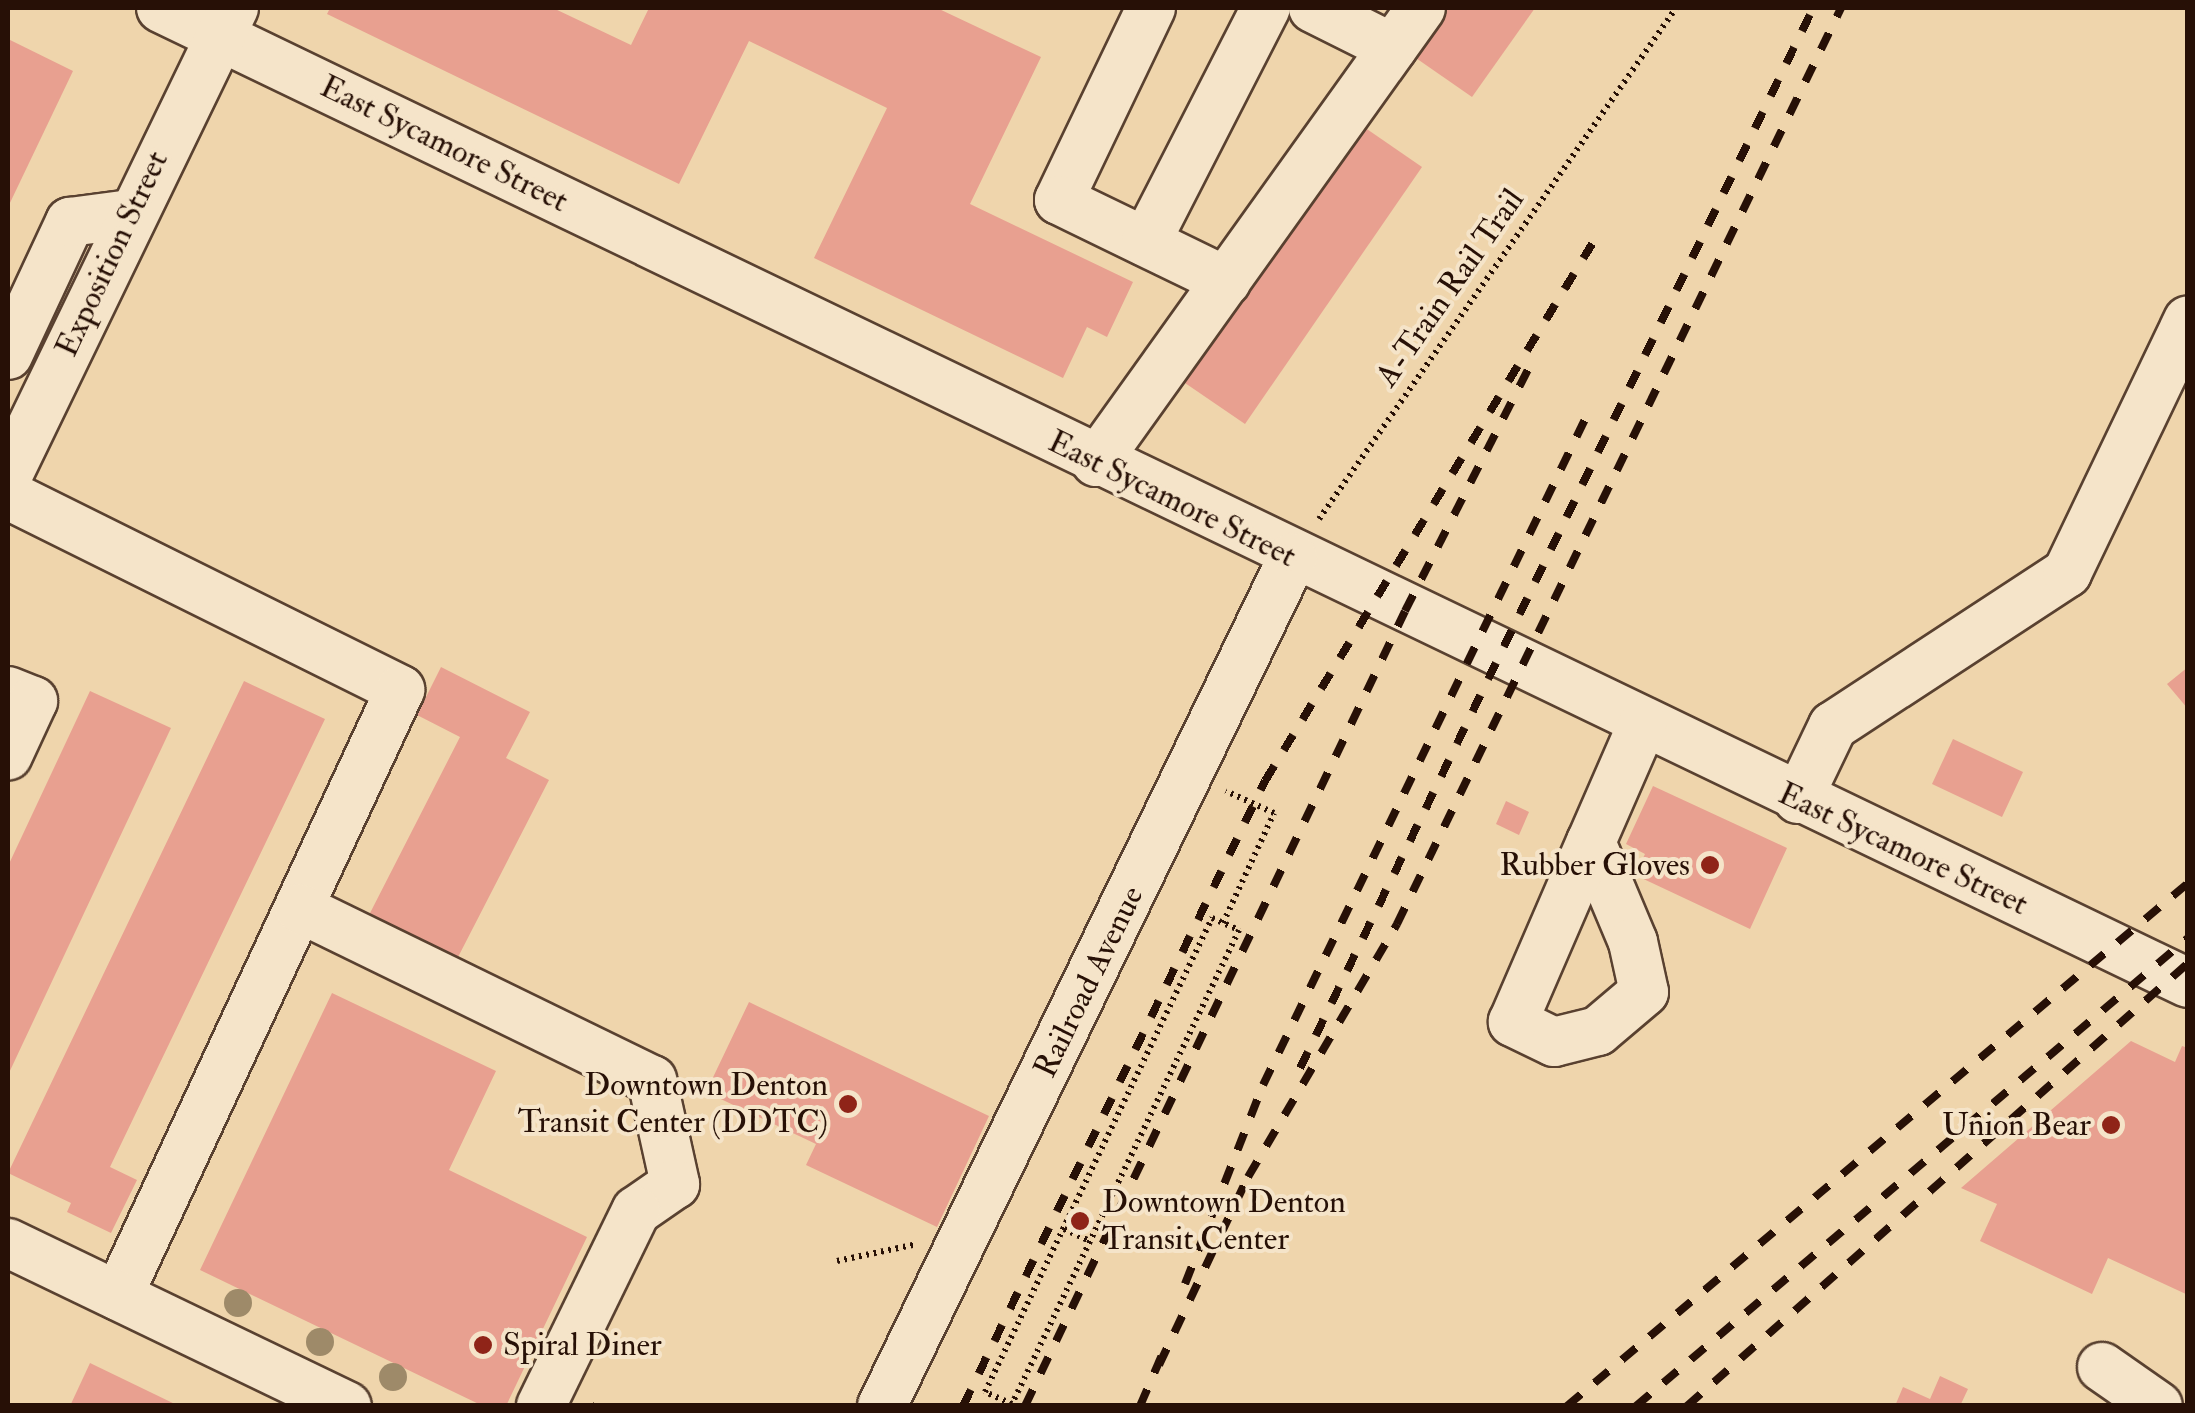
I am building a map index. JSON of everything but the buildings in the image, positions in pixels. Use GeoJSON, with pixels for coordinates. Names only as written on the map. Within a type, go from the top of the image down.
{"type":"FeatureCollection","features":[{"type":"Feature","properties":{"kind":"street","name":"East Sycamore Street"},"geometry":{"type":"LineString","coordinates":[[160,8],[225,20],[1096,462],[2188,983]]}},
{"type":"Feature","properties":{"kind":"street"},"geometry":{"type":"LineString","coordinates":[[1152,8],[1059,200],[1226,281]]}},
{"type":"Feature","properties":{"kind":"street"},"geometry":{"type":"LineString","coordinates":[[1146,242],[1266,8]]}},
{"type":"Feature","properties":{"kind":"street"},"geometry":{"type":"LineString","coordinates":[[1314,8],[1393,48]]}},
{"type":"Feature","properties":{"kind":"street"},"geometry":{"type":"LineString","coordinates":[[1096,462],[1422,8]]}},
{"type":"Feature","properties":{"kind":"street","name":"Exposition Street"},"geometry":{"type":"LineString","coordinates":[[8,475],[225,20]]}},
{"type":"Feature","properties":{"kind":"street"},"geometry":{"type":"LineString","coordinates":[[8,355],[70,222],[130,214]]}},
{"type":"Feature","properties":{"kind":"street"},"geometry":{"type":"LineString","coordinates":[[1798,799],[1833,726],[2067,573],[2188,320]]}},
{"type":"Feature","properties":{"kind":"street"},"geometry":{"type":"LineString","coordinates":[[8,494],[400,690],[118,1296]]}},
{"type":"Feature","properties":{"kind":"street","name":"Railroad Avenue"},"geometry":{"type":"LineString","coordinates":[[882,1406],[1290,556]]}},
{"type":"Feature","properties":{"kind":"street"},"geometry":{"type":"LineString","coordinates":[[8,690],[32,701],[8,755]]}},
{"type":"Feature","properties":{"kind":"street"},"geometry":{"type":"LineString","coordinates":[[1591,842],[1642,724]]}},
{"type":"Feature","properties":{"kind":"street"},"geometry":{"type":"LineString","coordinates":[[299,908],[652,1080],[675,1184],[636,1210],[541,1406]]}},
{"type":"Feature","properties":{"kind":"street"},"geometry":{"type":"LineString","coordinates":[[8,1243],[347,1406]]}},
{"type":"Feature","properties":{"kind":"street"},"geometry":{"type":"LineString","coordinates":[[2102,1368],[2158,1406]]}},
{"type":"Feature","properties":{"kind":"path","name":"A-Train Rail Trail"},"geometry":{"type":"LineString","coordinates":[[1290,556],[1676,8]]}},
{"type":"Feature","properties":{"kind":"path"},"geometry":{"type":"LineString","coordinates":[[1223,923],[1274,812],[1226,791]]}},
{"type":"Feature","properties":{"kind":"path"},"geometry":{"type":"LineString","coordinates":[[1212,918],[1239,930],[1012,1404],[985,1392],[1064,1228],[1212,918]]}},
{"type":"Feature","properties":{"kind":"path"},"geometry":{"type":"LineString","coordinates":[[1064,1228],[1090,1242]]}},
{"type":"Feature","properties":{"kind":"path"},"geometry":{"type":"LineString","coordinates":[[837,1261],[933,1241]]}},
{"type":"Feature","properties":{"kind":"path"},"geometry":{"type":"LineString","coordinates":[[992,1406],[996,1396]]}},
{"type":"Feature","properties":{"kind":"railway"},"geometry":{"type":"LineString","coordinates":[[1300,1068],[1813,8]]}},
{"type":"Feature","properties":{"kind":"railway"},"geometry":{"type":"LineString","coordinates":[[1159,1365],[1248,1177],[1397,924],[1841,8]]}},
{"type":"Feature","properties":{"kind":"railway"},"geometry":{"type":"LineString","coordinates":[[963,1406],[1265,781],[1592,244]]}},
{"type":"Feature","properties":{"kind":"railway"},"geometry":{"type":"LineString","coordinates":[[1025,1406],[1405,611],[1529,368]]}},
{"type":"Feature","properties":{"kind":"railway"},"geometry":{"type":"LineString","coordinates":[[1185,1284],[1263,1085],[1590,409]]}},
{"type":"Feature","properties":{"kind":"railway"},"geometry":{"type":"LineString","coordinates":[[1567,1406],[2188,883]]}},
{"type":"Feature","properties":{"kind":"railway"},"geometry":{"type":"LineString","coordinates":[[1636,1406],[2188,938]]}},
{"type":"Feature","properties":{"kind":"railway"},"geometry":{"type":"LineString","coordinates":[[1687,1406],[2188,963]]}},
{"type":"Feature","properties":{"kind":"railway"},"geometry":{"type":"LineString","coordinates":[[1140,1406],[1162,1355]]}},
{"type":"Feature","properties":{"kind":"place","name":"Rubber Gloves"},"geometry":{"type":"Point","coordinates":[1710,865]}},
{"type":"Feature","properties":{"kind":"place","name":"Downtown Denton Transit Center (DDTC)"},"geometry":{"type":"Point","coordinates":[848,1104]}},
{"type":"Feature","properties":{"kind":"place","name":"Union Bear"},"geometry":{"type":"Point","coordinates":[2111,1125]}},
{"type":"Feature","properties":{"kind":"place","name":"Downtown Denton Transit Center"},"geometry":{"type":"Point","coordinates":[1080,1221]}},
{"type":"Feature","properties":{"kind":"place","name":"Spiral Diner"},"geometry":{"type":"Point","coordinates":[483,1345]}}]}
